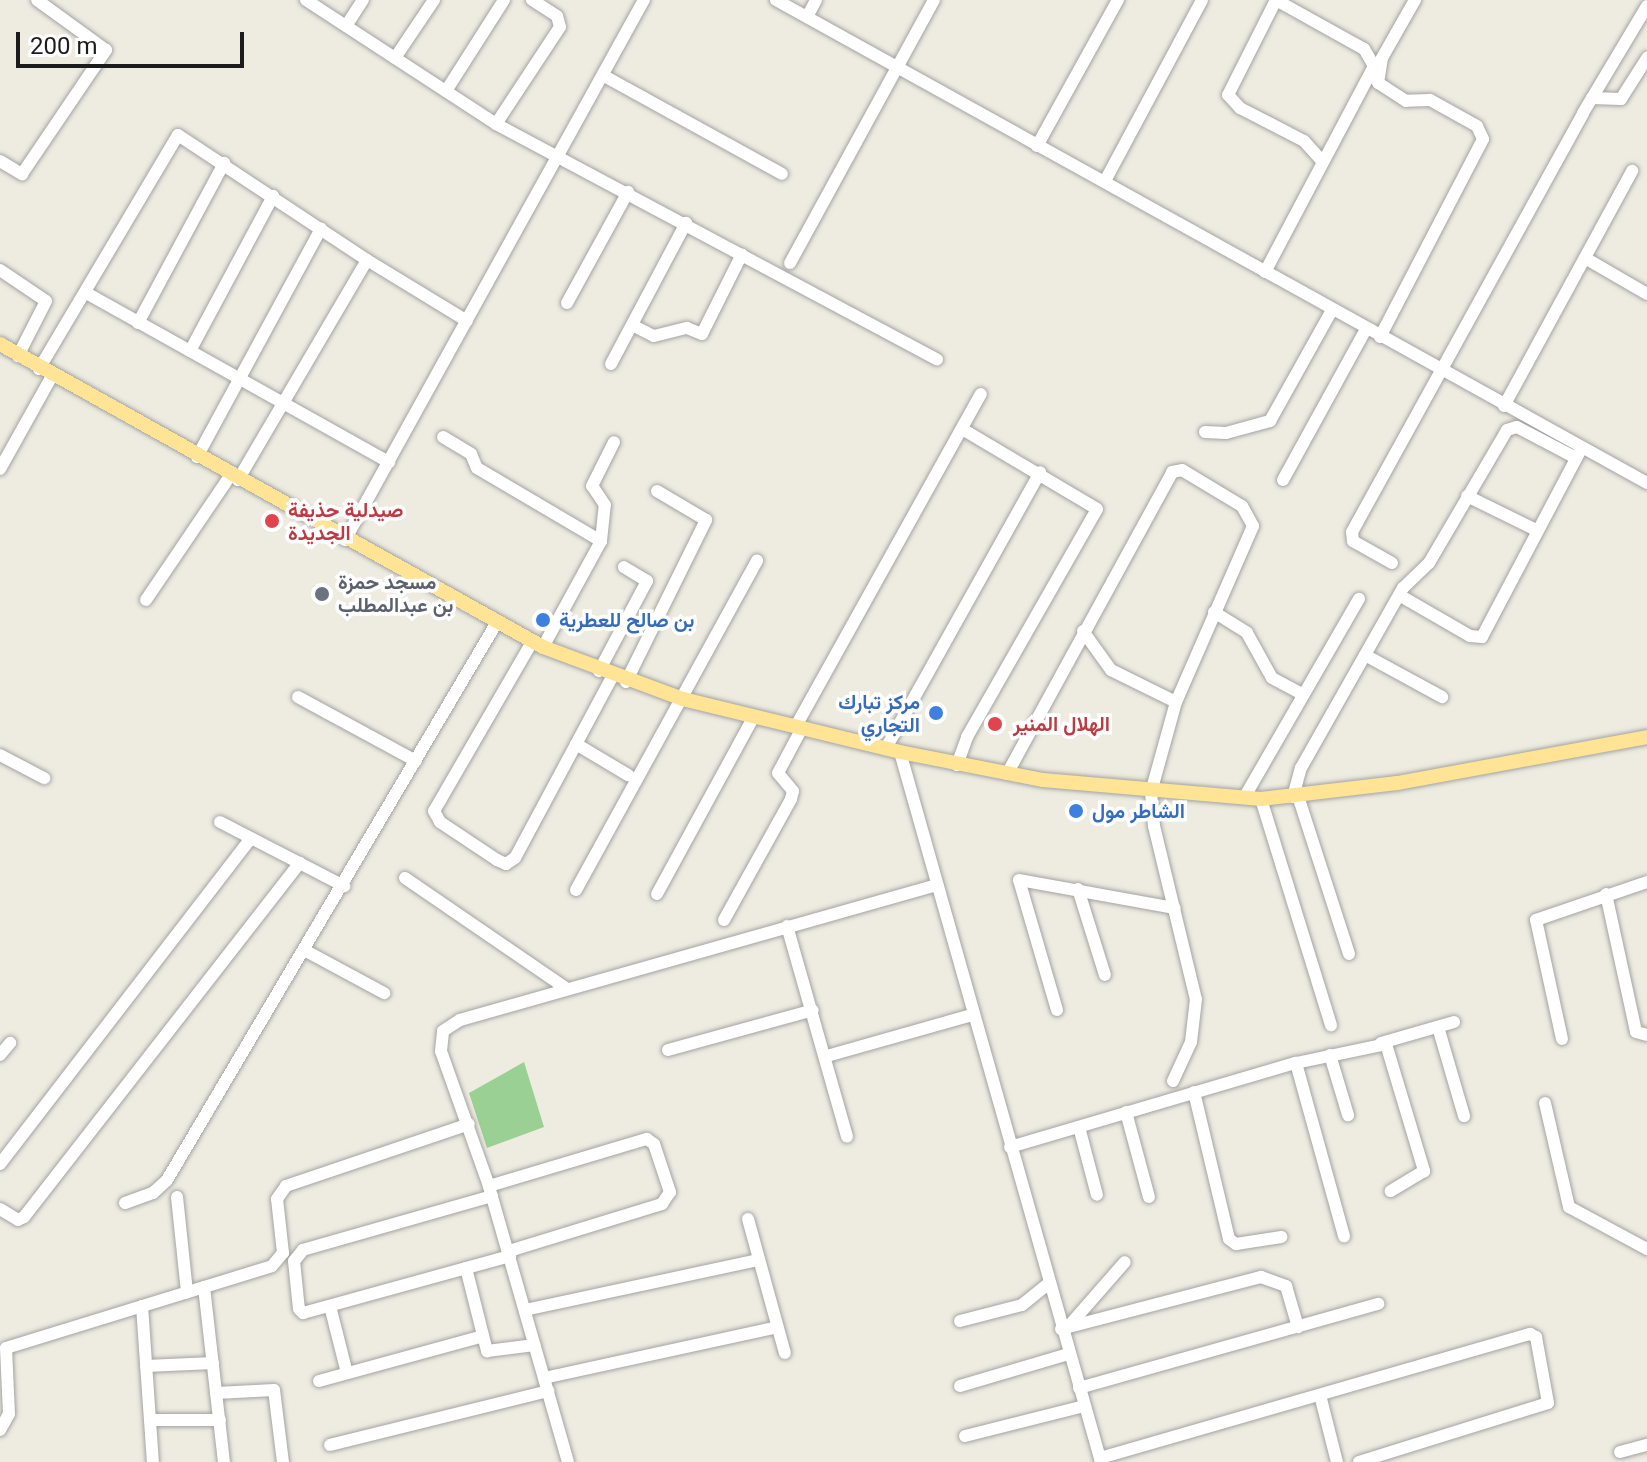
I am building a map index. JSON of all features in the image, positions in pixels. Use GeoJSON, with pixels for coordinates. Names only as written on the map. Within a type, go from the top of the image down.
{"type":"FeatureCollection","features":[{"type":"Feature","properties":{"kind":"main road"},"geometry":{"type":"LineString","coordinates":[[0,344],[345,540],[538,644],[612,677],[683,699],[893,750],[1007,774],[1151,792],[1261,799],[1296,797],[1647,737]]}},
{"type":"Feature","properties":{"kind":"street"},"geometry":{"type":"LineString","coordinates":[[0,161],[22,174],[105,54],[103,45],[37,0]]}},
{"type":"Feature","properties":{"kind":"street"},"geometry":{"type":"LineString","coordinates":[[306,0],[496,124],[937,359]]}},
{"type":"Feature","properties":{"kind":"street"},"geometry":{"type":"LineString","coordinates":[[346,26],[363,0]]}},
{"type":"Feature","properties":{"kind":"street"},"geometry":{"type":"LineString","coordinates":[[395,58],[434,0]]}},
{"type":"Feature","properties":{"kind":"street"},"geometry":{"type":"LineString","coordinates":[[446,91],[504,0]]}},
{"type":"Feature","properties":{"kind":"street"},"geometry":{"type":"LineString","coordinates":[[496,124],[560,27],[557,16],[532,0]]}},
{"type":"Feature","properties":{"kind":"street"},"geometry":{"type":"LineString","coordinates":[[345,540],[644,0]]}},
{"type":"Feature","properties":{"kind":"street"},"geometry":{"type":"LineString","coordinates":[[777,0],[1105,181],[1504,406],[1579,452]]}},
{"type":"Feature","properties":{"kind":"street"},"geometry":{"type":"LineString","coordinates":[[807,17],[816,0]]}},
{"type":"Feature","properties":{"kind":"street"},"geometry":{"type":"LineString","coordinates":[[790,263],[934,0]]}},
{"type":"Feature","properties":{"kind":"street"},"geometry":{"type":"LineString","coordinates":[[1037,146],[1118,0]]}},
{"type":"Feature","properties":{"kind":"street"},"geometry":{"type":"LineString","coordinates":[[1105,181],[1202,0]]}},
{"type":"Feature","properties":{"kind":"street"},"geometry":{"type":"LineString","coordinates":[[1265,272],[1323,162],[1374,61],[1364,49],[1276,0],[1228,95],[1240,108],[1304,141],[1323,162]]}},
{"type":"Feature","properties":{"kind":"street"},"geometry":{"type":"LineString","coordinates":[[1380,337],[1483,139],[1477,126],[1430,100],[1406,101],[1378,83],[1382,58],[1415,0]]}},
{"type":"Feature","properties":{"kind":"street"},"geometry":{"type":"LineString","coordinates":[[1392,563],[1355,542],[1350,534],[1592,98],[1646,12]]}},
{"type":"Feature","properties":{"kind":"street"},"geometry":{"type":"LineString","coordinates":[[1592,98],[1621,99],[1647,58]]}},
{"type":"Feature","properties":{"kind":"street"},"geometry":{"type":"LineString","coordinates":[[604,76],[782,174]]}},
{"type":"Feature","properties":{"kind":"street"},"geometry":{"type":"LineString","coordinates":[[0,469],[46,372],[178,135],[367,260],[467,321]]}},
{"type":"Feature","properties":{"kind":"street"},"geometry":{"type":"LineString","coordinates":[[138,323],[224,163]]}},
{"type":"Feature","properties":{"kind":"street"},"geometry":{"type":"LineString","coordinates":[[1504,406],[1632,171]]}},
{"type":"Feature","properties":{"kind":"street"},"geometry":{"type":"LineString","coordinates":[[567,303],[628,192]]}},
{"type":"Feature","properties":{"kind":"street"},"geometry":{"type":"LineString","coordinates":[[190,351],[273,196]]}},
{"type":"Feature","properties":{"kind":"street"},"geometry":{"type":"LineString","coordinates":[[611,364],[634,326],[686,223]]}},
{"type":"Feature","properties":{"kind":"street"},"geometry":{"type":"LineString","coordinates":[[197,457],[321,229]]}},
{"type":"Feature","properties":{"kind":"street"},"geometry":{"type":"LineString","coordinates":[[634,326],[654,336],[687,328],[702,334],[742,254]]}},
{"type":"Feature","properties":{"kind":"street"},"geometry":{"type":"LineString","coordinates":[[1585,258],[1647,294]]}},
{"type":"Feature","properties":{"kind":"street"},"geometry":{"type":"LineString","coordinates":[[146,600],[234,478],[367,260]]}},
{"type":"Feature","properties":{"kind":"street"},"geometry":{"type":"LineString","coordinates":[[0,270],[46,301],[18,356]]}},
{"type":"Feature","properties":{"kind":"street"},"geometry":{"type":"LineString","coordinates":[[88,294],[389,462]]}},
{"type":"Feature","properties":{"kind":"street"},"geometry":{"type":"LineString","coordinates":[[1205,432],[1270,421],[1332,310]]}},
{"type":"Feature","properties":{"kind":"street"},"geometry":{"type":"LineString","coordinates":[[1283,480],[1366,329]]}},
{"type":"Feature","properties":{"kind":"street"},"geometry":{"type":"LineString","coordinates":[[724,920],[791,799],[793,791],[778,773],[799,727],[981,394]]}},
{"type":"Feature","properties":{"kind":"street"},"geometry":{"type":"LineString","coordinates":[[1349,954],[1296,797],[1301,768],[1399,595],[1429,563],[1491,454],[1513,427],[1647,483]]}},
{"type":"Feature","properties":{"kind":"street"},"geometry":{"type":"LineString","coordinates":[[957,765],[967,737],[1097,509],[1040,472],[962,429]]}},
{"type":"Feature","properties":{"kind":"street"},"geometry":{"type":"LineString","coordinates":[[443,437],[471,454],[477,468],[601,541]]}},
{"type":"Feature","properties":{"kind":"street"},"geometry":{"type":"LineString","coordinates":[[614,442],[592,486],[605,505],[601,541],[439,798],[434,811],[440,822],[506,864],[515,858],[612,677],[706,520],[657,491]]}},
{"type":"Feature","properties":{"kind":"street"},"geometry":{"type":"LineString","coordinates":[[1399,595],[1470,636],[1482,637],[1579,452]]}},
{"type":"Feature","properties":{"kind":"street"},"geometry":{"type":"LineString","coordinates":[[1007,774],[1167,479],[1178,469],[1236,501],[1252,519],[1176,702],[1151,792],[1154,826],[1196,999],[1191,1042],[1173,1081]]}},
{"type":"Feature","properties":{"kind":"street"},"geometry":{"type":"LineString","coordinates":[[1040,472],[893,750],[937,885],[1048,1284],[1064,1328],[1068,1354],[1101,1460],[1530,1334],[1536,1337],[1548,1403],[1359,1462]]}},
{"type":"Feature","properties":{"kind":"street"},"geometry":{"type":"LineString","coordinates":[[1467,496],[1536,530]]}},
{"type":"Feature","properties":{"kind":"street"},"geometry":{"type":"LineString","coordinates":[[576,890],[757,561]]}},
{"type":"Feature","properties":{"kind":"street"},"geometry":{"type":"LineString","coordinates":[[612,677],[647,581],[624,567]]}},
{"type":"Feature","properties":{"kind":"street"},"geometry":{"type":"LineString","coordinates":[[1244,798],[1359,599]]}},
{"type":"Feature","properties":{"kind":"street"},"geometry":{"type":"LineString","coordinates":[[1214,612],[1251,636],[1259,663],[1272,678],[1302,694]]}},
{"type":"Feature","properties":{"kind":"street"},"geometry":{"type":"LineString","coordinates":[[125,1203],[153,1193],[167,1180],[306,951],[496,624]]}},
{"type":"Feature","properties":{"kind":"street"},"geometry":{"type":"LineString","coordinates":[[1083,631],[1111,670],[1176,702]]}},
{"type":"Feature","properties":{"kind":"street"},"geometry":{"type":"LineString","coordinates":[[1365,655],[1442,697]]}},
{"type":"Feature","properties":{"kind":"street"},"geometry":{"type":"LineString","coordinates":[[298,697],[416,761]]}},
{"type":"Feature","properties":{"kind":"street"},"geometry":{"type":"LineString","coordinates":[[657,894],[754,716]]}},
{"type":"Feature","properties":{"kind":"street"},"geometry":{"type":"LineString","coordinates":[[576,744],[628,775]]}},
{"type":"Feature","properties":{"kind":"street"},"geometry":{"type":"LineString","coordinates":[[0,755],[44,778]]}},
{"type":"Feature","properties":{"kind":"street"},"geometry":{"type":"LineString","coordinates":[[1261,799],[1331,1025]]}},
{"type":"Feature","properties":{"kind":"street"},"geometry":{"type":"LineString","coordinates":[[220,822],[344,886]]}},
{"type":"Feature","properties":{"kind":"street"},"geometry":{"type":"LineString","coordinates":[[0,1164],[251,838]]}},
{"type":"Feature","properties":{"kind":"street"},"geometry":{"type":"LineString","coordinates":[[0,1209],[18,1220],[24,1217],[300,863]]}},
{"type":"Feature","properties":{"kind":"street"},"geometry":{"type":"LineString","coordinates":[[1057,1010],[1018,883],[1023,877],[1175,908]]}},
{"type":"Feature","properties":{"kind":"street"},"geometry":{"type":"LineString","coordinates":[[405,878],[567,989]]}},
{"type":"Feature","properties":{"kind":"street"},"geometry":{"type":"LineString","coordinates":[[1562,1039],[1535,924],[1542,915],[1647,882]]}},
{"type":"Feature","properties":{"kind":"street"},"geometry":{"type":"LineString","coordinates":[[568,1462],[491,1191],[441,1051],[443,1031],[460,1020],[937,885]]}},
{"type":"Feature","properties":{"kind":"street"},"geometry":{"type":"LineString","coordinates":[[1078,889],[1105,975]]}},
{"type":"Feature","properties":{"kind":"street"},"geometry":{"type":"LineString","coordinates":[[1606,894],[1636,1032],[1647,1035]]}},
{"type":"Feature","properties":{"kind":"street"},"geometry":{"type":"LineString","coordinates":[[787,926],[827,1056],[847,1137]]}},
{"type":"Feature","properties":{"kind":"street"},"geometry":{"type":"LineString","coordinates":[[306,951],[384,993]]}},
{"type":"Feature","properties":{"kind":"street"},"geometry":{"type":"LineString","coordinates":[[668,1050],[813,1010]]}},
{"type":"Feature","properties":{"kind":"street"},"geometry":{"type":"LineString","coordinates":[[827,1056],[972,1015]]}},
{"type":"Feature","properties":{"kind":"street"},"geometry":{"type":"LineString","coordinates":[[1010,1147],[1296,1063],[1454,1022]]}},
{"type":"Feature","properties":{"kind":"street"},"geometry":{"type":"LineString","coordinates":[[1438,1027],[1464,1116]]}},
{"type":"Feature","properties":{"kind":"street"},"geometry":{"type":"LineString","coordinates":[[0,1055],[10,1043]]}},
{"type":"Feature","properties":{"kind":"street"},"geometry":{"type":"LineString","coordinates":[[1378,1044],[1392,1050],[1423,1163],[1422,1176],[1391,1191]]}},
{"type":"Feature","properties":{"kind":"street"},"geometry":{"type":"LineString","coordinates":[[1330,1055],[1348,1115]]}},
{"type":"Feature","properties":{"kind":"street"},"geometry":{"type":"LineString","coordinates":[[1296,1063],[1344,1236]]}},
{"type":"Feature","properties":{"kind":"street"},"geometry":{"type":"LineString","coordinates":[[1194,1092],[1229,1239],[1236,1244],[1281,1237]]}},
{"type":"Feature","properties":{"kind":"street"},"geometry":{"type":"LineString","coordinates":[[1545,1103],[1569,1207],[1647,1249]]}},
{"type":"Feature","properties":{"kind":"street"},"geometry":{"type":"LineString","coordinates":[[1126,1112],[1149,1197]]}},
{"type":"Feature","properties":{"kind":"street"},"geometry":{"type":"LineString","coordinates":[[0,1430],[9,1414],[2,1366],[6,1348],[280,1261],[277,1199],[286,1186],[469,1124]]}},
{"type":"Feature","properties":{"kind":"street"},"geometry":{"type":"LineString","coordinates":[[1079,1127],[1097,1195]]}},
{"type":"Feature","properties":{"kind":"street"},"geometry":{"type":"LineString","coordinates":[[647,1139],[654,1144],[670,1192],[662,1204],[466,1268],[330,1306],[300,1311],[294,1261],[298,1253],[491,1191],[647,1139]]}},
{"type":"Feature","properties":{"kind":"street"},"geometry":{"type":"LineString","coordinates":[[177,1197],[187,1292]]}},
{"type":"Feature","properties":{"kind":"street"},"geometry":{"type":"LineString","coordinates":[[748,1219],[785,1353]]}},
{"type":"Feature","properties":{"kind":"street"},"geometry":{"type":"LineString","coordinates":[[525,1310],[759,1260]]}},
{"type":"Feature","properties":{"kind":"street"},"geometry":{"type":"LineString","coordinates":[[1064,1328],[1125,1262]]}},
{"type":"Feature","properties":{"kind":"street"},"geometry":{"type":"LineString","coordinates":[[466,1268],[483,1336],[491,1354],[535,1345]]}},
{"type":"Feature","properties":{"kind":"street"},"geometry":{"type":"LineString","coordinates":[[1064,1328],[1270,1277],[1286,1286],[1298,1327]]}},
{"type":"Feature","properties":{"kind":"street"},"geometry":{"type":"LineString","coordinates":[[960,1321],[1022,1305],[1048,1284]]}},
{"type":"Feature","properties":{"kind":"street"},"geometry":{"type":"LineString","coordinates":[[204,1287],[224,1462]]}},
{"type":"Feature","properties":{"kind":"street"},"geometry":{"type":"LineString","coordinates":[[1079,1388],[1378,1304]]}},
{"type":"Feature","properties":{"kind":"street"},"geometry":{"type":"LineString","coordinates":[[142,1306],[153,1462]]}},
{"type":"Feature","properties":{"kind":"street"},"geometry":{"type":"LineString","coordinates":[[330,1306],[347,1373]]}},
{"type":"Feature","properties":{"kind":"street"},"geometry":{"type":"LineString","coordinates":[[330,1445],[546,1384],[778,1327]]}},
{"type":"Feature","properties":{"kind":"street"},"geometry":{"type":"LineString","coordinates":[[319,1381],[483,1336]]}},
{"type":"Feature","properties":{"kind":"street"},"geometry":{"type":"LineString","coordinates":[[960,1386],[1068,1354]]}},
{"type":"Feature","properties":{"kind":"street"},"geometry":{"type":"LineString","coordinates":[[146,1366],[213,1363]]}},
{"type":"Feature","properties":{"kind":"street"},"geometry":{"type":"LineString","coordinates":[[216,1393],[274,1390],[283,1462]]}},
{"type":"Feature","properties":{"kind":"street"},"geometry":{"type":"LineString","coordinates":[[1320,1395],[1337,1462]]}},
{"type":"Feature","properties":{"kind":"street"},"geometry":{"type":"LineString","coordinates":[[965,1436],[1084,1406]]}},
{"type":"Feature","properties":{"kind":"street"},"geometry":{"type":"LineString","coordinates":[[150,1420],[220,1420]]}},
{"type":"Feature","properties":{"kind":"street"},"geometry":{"type":"LineString","coordinates":[[1636,1462],[1626,1450],[1647,1445]]}},
{"type":"Feature","properties":{"kind":"green space"},"geometry":{"type":"Polygon","coordinates":[[[524,1062],[544,1127],[487,1148],[469,1093],[524,1062]]]}},
{"type":"Feature","properties":{"kind":"place","name":"صيدلية حذيفة الجديدة"},"geometry":{"type":"Point","coordinates":[272,521]}},
{"type":"Feature","properties":{"kind":"place","name":"مسجد حمزة بن عبدالمطلب"},"geometry":{"type":"Point","coordinates":[322,594]}},
{"type":"Feature","properties":{"kind":"place","name":"بن صالح للعطرية"},"geometry":{"type":"Point","coordinates":[543,620]}},
{"type":"Feature","properties":{"kind":"place","name":"مركز تبارك التجاري"},"geometry":{"type":"Point","coordinates":[936,713]}},
{"type":"Feature","properties":{"kind":"place","name":"الهلال المنير"},"geometry":{"type":"Point","coordinates":[995,724]}},
{"type":"Feature","properties":{"kind":"place","name":"الشاطر مول"},"geometry":{"type":"Point","coordinates":[1076,811]}}]}
